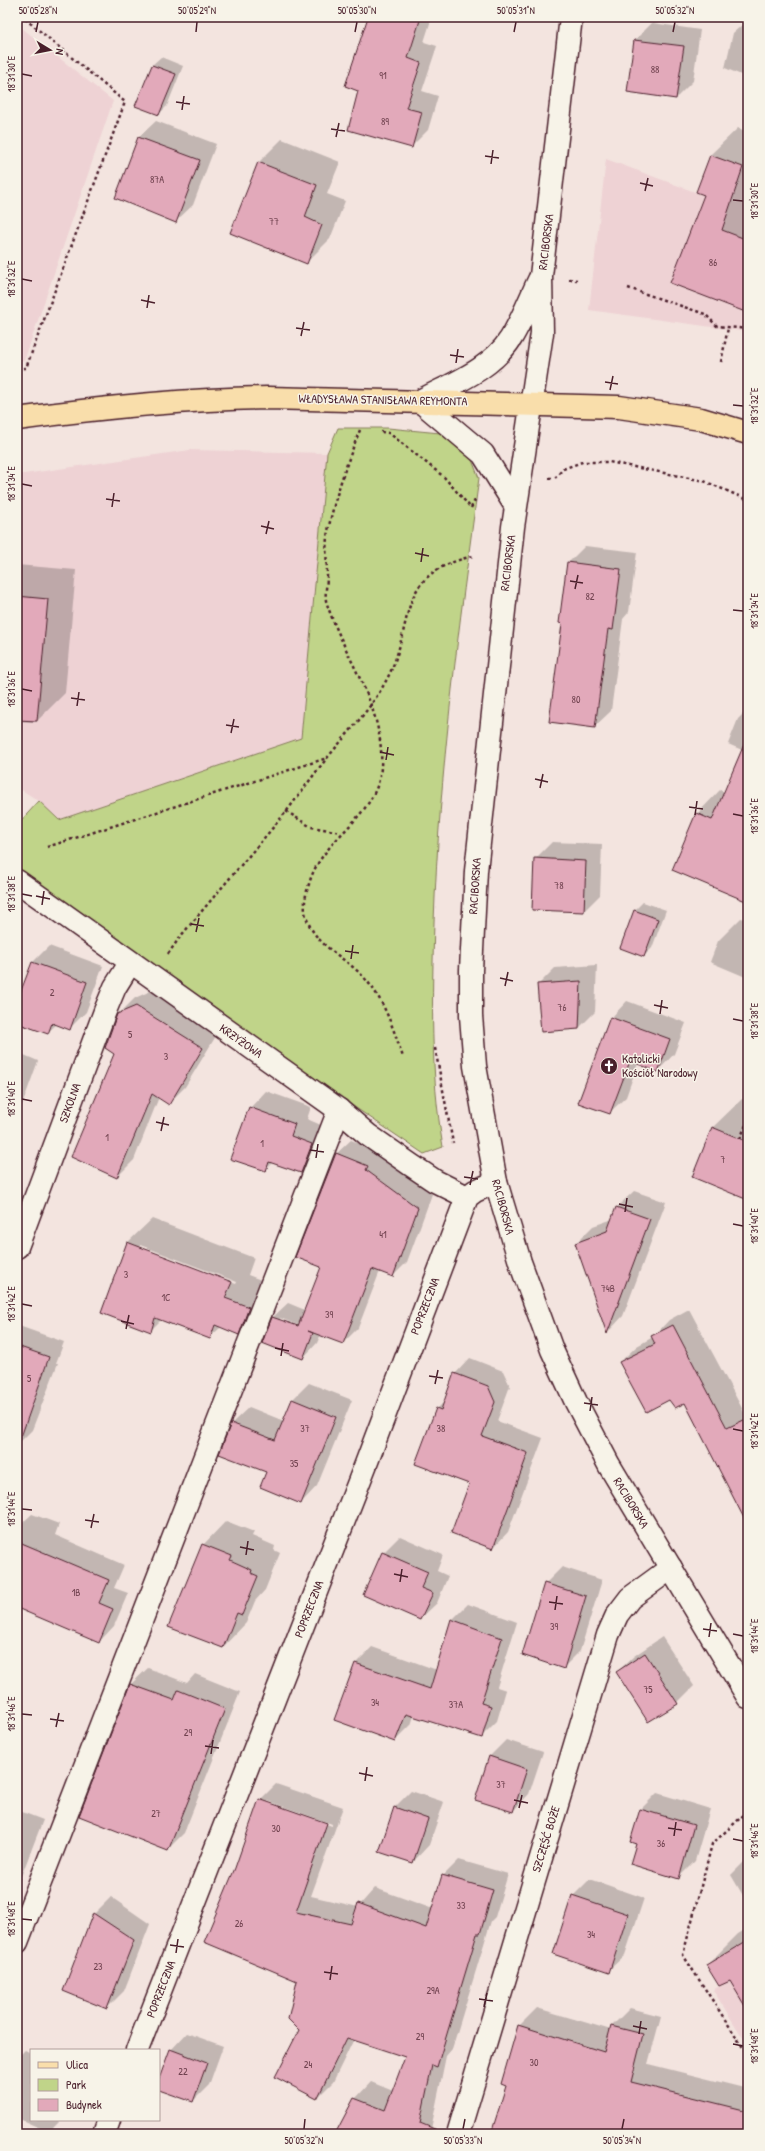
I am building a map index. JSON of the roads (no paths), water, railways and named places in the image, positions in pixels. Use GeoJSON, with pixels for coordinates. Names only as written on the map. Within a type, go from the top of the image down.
{"type":"FeatureCollection","features":[{"type":"Feature","properties":{"kind":"main road","name":"WŁADYSŁAWA STANISŁAWA REYMONTA"},"geometry":{"type":"LineString","coordinates":[[17,419],[211,398],[268,398],[531,404],[619,408],[673,414],[701,419],[748,433]]}},
{"type":"Feature","properties":{"kind":"street","name":"RACIBORSKA"},"geometry":{"type":"LineString","coordinates":[[571,17],[542,276],[542,333],[515,505],[483,792],[472,925],[471,1016],[475,1066],[496,1182],[530,1292],[552,1350],[576,1402],[609,1465],[748,1697]]}},
{"type":"Feature","properties":{"kind":"street"},"geometry":{"type":"LineString","coordinates":[[515,505],[483,454],[420,401],[479,369],[499,352],[511,338],[542,276]]}},
{"type":"Feature","properties":{"kind":"street","name":"KRZYŻOWA"},"geometry":{"type":"LineString","coordinates":[[17,881],[130,963],[339,1110],[368,1135],[435,1181],[467,1197]]}},
{"type":"Feature","properties":{"kind":"street","name":"SZKOLNA"},"geometry":{"type":"LineString","coordinates":[[17,1247],[104,1011],[115,987],[130,963]]}},
{"type":"Feature","properties":{"kind":"street"},"geometry":{"type":"LineString","coordinates":[[17,1942],[339,1110]]}},
{"type":"Feature","properties":{"kind":"street"},"geometry":{"type":"LineString","coordinates":[[467,1197],[475,1191],[496,1182]]}},
{"type":"Feature","properties":{"kind":"street","name":"POPRZECZNA"},"geometry":{"type":"LineString","coordinates":[[137,2049],[366,1464],[467,1197]]}},
{"type":"Feature","properties":{"kind":"street","name":"SZCZĘŚĆ BOŻE"},"geometry":{"type":"LineString","coordinates":[[458,2134],[608,1635],[617,1615],[630,1598],[671,1568]]}},
{"type":"Feature","properties":{"kind":"street"},"geometry":{"type":"LineString","coordinates":[[104,2134],[110,2121]]}},
{"type":"Feature","properties":{"kind":"place","name":"Katolicki Kościół Narodowy"},"geometry":{"type":"Point","coordinates":[609,1066]}}]}
